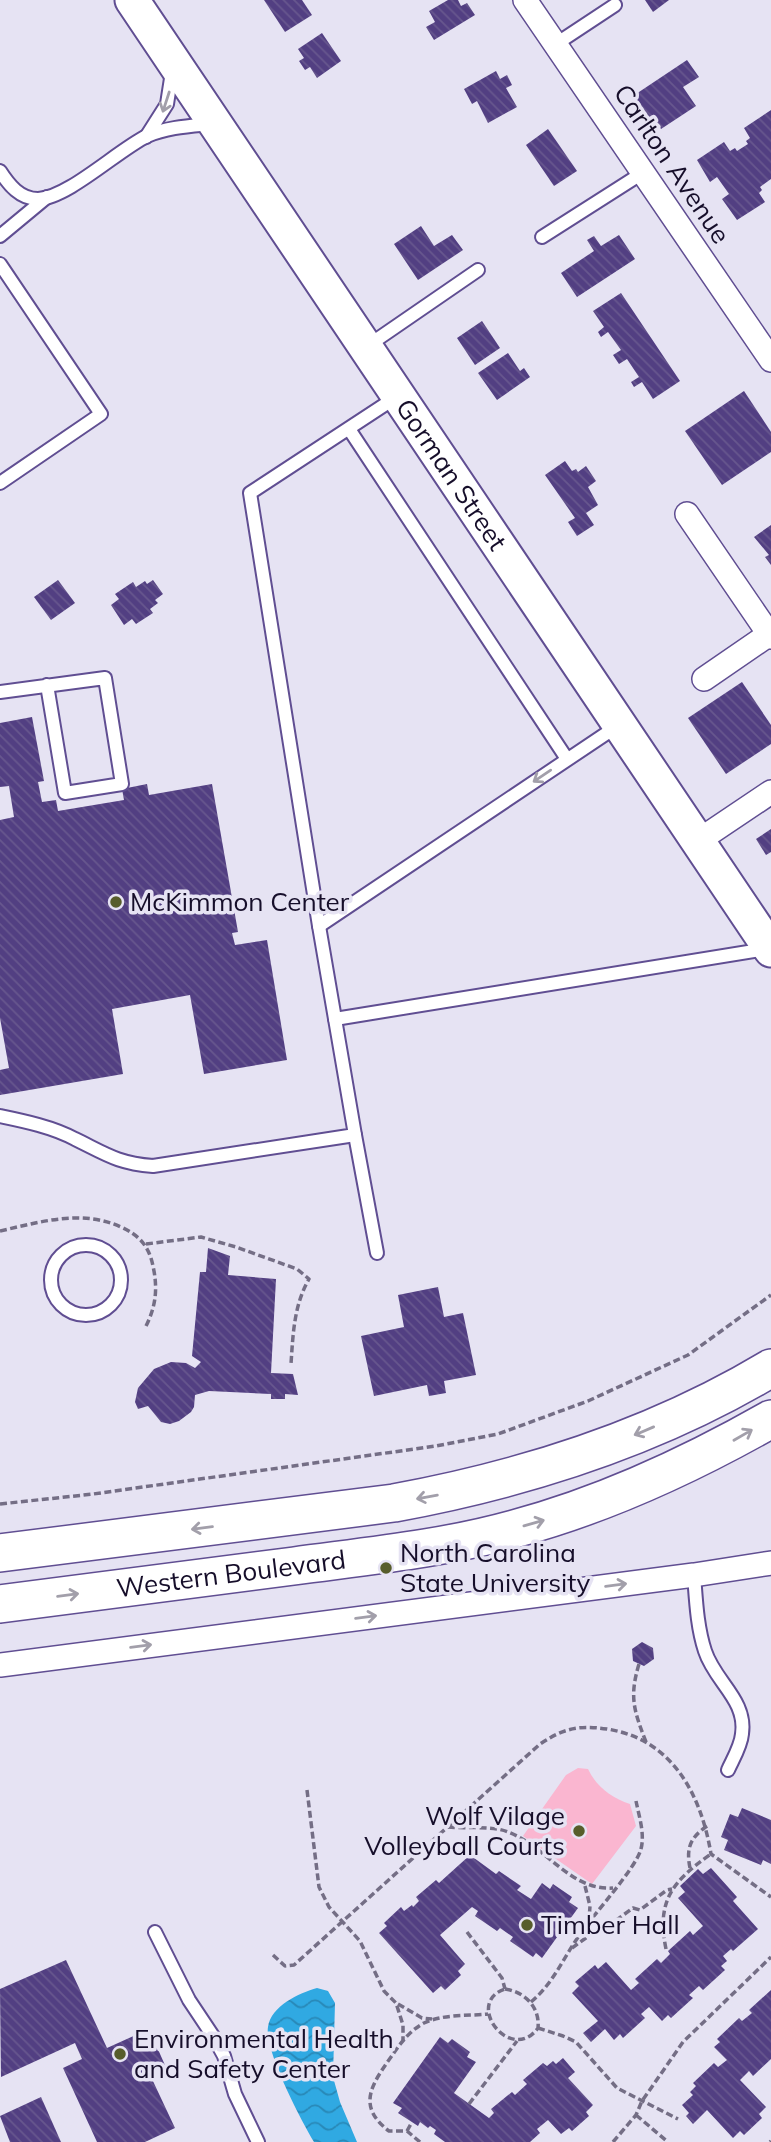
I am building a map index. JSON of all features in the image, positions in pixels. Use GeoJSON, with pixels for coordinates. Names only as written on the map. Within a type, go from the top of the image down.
{"type":"FeatureCollection","features":[{"type":"Feature","properties":{"kind":"main road","name":"Gorman Street"},"geometry":{"type":"LineString","coordinates":[[132,0],[770,949]]}},
{"type":"Feature","properties":{"kind":"main road","name":"Western Boulevard"},"geometry":{"type":"LineString","coordinates":[[0,1553],[380,1505],[452,1492],[573,1459],[724,1395],[771,1368]]}},
{"type":"Feature","properties":{"kind":"main road","name":"Western Boulevard"},"geometry":{"type":"LineString","coordinates":[[0,1604],[377,1555],[502,1532],[605,1500],[733,1440],[771,1419]]}},
{"type":"Feature","properties":{"kind":"street","name":"Carlton Avenue"},"geometry":{"type":"LineString","coordinates":[[525,0],[771,360]]}},
{"type":"Feature","properties":{"kind":"street"},"geometry":{"type":"LineString","coordinates":[[687,514],[770,635],[704,679]]}},
{"type":"Feature","properties":{"kind":"street"},"geometry":{"type":"LineString","coordinates":[[698,841],[771,792]]}},
{"type":"Feature","properties":{"kind":"street"},"geometry":{"type":"LineString","coordinates":[[0,1665],[771,1563]]}},
{"type":"Feature","properties":{"kind":"lane"},"geometry":{"type":"LineString","coordinates":[[556,44],[615,5]]}},
{"type":"Feature","properties":{"kind":"lane"},"geometry":{"type":"LineString","coordinates":[[146,136],[167,104],[173,61]]}},
{"type":"Feature","properties":{"kind":"lane"},"geometry":{"type":"LineString","coordinates":[[0,236],[47,197],[64,189],[146,136],[177,128],[215,124]]}},
{"type":"Feature","properties":{"kind":"lane"},"geometry":{"type":"LineString","coordinates":[[0,171],[19,193],[33,198],[47,197]]}},
{"type":"Feature","properties":{"kind":"lane"},"geometry":{"type":"LineString","coordinates":[[542,237],[644,172]]}},
{"type":"Feature","properties":{"kind":"lane"},"geometry":{"type":"LineString","coordinates":[[0,264],[101,414],[0,483]]}},
{"type":"Feature","properties":{"kind":"lane"},"geometry":{"type":"LineString","coordinates":[[366,348],[478,270]]}},
{"type":"Feature","properties":{"kind":"lane"},"geometry":{"type":"LineString","coordinates":[[377,1253],[319,926],[250,493],[399,396]]}},
{"type":"Feature","properties":{"kind":"lane"},"geometry":{"type":"LineString","coordinates":[[349,429],[568,759]]}},
{"type":"Feature","properties":{"kind":"lane"},"geometry":{"type":"LineString","coordinates":[[0,692],[47,685],[105,678],[122,784],[65,793],[47,685]]}},
{"type":"Feature","properties":{"kind":"lane"},"geometry":{"type":"LineString","coordinates":[[319,926],[619,724]]}},
{"type":"Feature","properties":{"kind":"lane"},"geometry":{"type":"LineString","coordinates":[[335,1019],[770,949]]}},
{"type":"Feature","properties":{"kind":"lane"},"geometry":{"type":"LineString","coordinates":[[0,1116],[74,1138],[111,1159],[153,1166],[355,1135]]}},
{"type":"Feature","properties":{"kind":"lane"},"geometry":{"type":"LineString","coordinates":[[86,1245],[98,1247],[116,1261],[121,1283],[118,1295],[102,1311],[91,1315],[68,1311],[54,1294],[52,1271],[48,1252],[65,1252],[86,1245]]}},
{"type":"Feature","properties":{"kind":"lane"},"geometry":{"type":"LineString","coordinates":[[694,1575],[705,1653],[743,1716],[742,1737],[728,1770]]}},
{"type":"Feature","properties":{"kind":"lane"},"geometry":{"type":"LineString","coordinates":[[155,1932],[189,2000],[214,2036],[224,2056],[235,2094],[258,2142]]}},
{"type":"Feature","properties":{"kind":"path"},"geometry":{"type":"LineString","coordinates":[[0,1231],[88,1217],[106,1220],[137,1235],[146,1244],[152,1259],[156,1295],[154,1309],[145,1328]]}},
{"type":"Feature","properties":{"kind":"path"},"geometry":{"type":"LineString","coordinates":[[146,1244],[201,1237],[236,1247],[306,1274],[309,1279],[303,1289],[294,1321],[291,1364]]}},
{"type":"Feature","properties":{"kind":"path"},"geometry":{"type":"LineString","coordinates":[[0,1504],[93,1494],[436,1446],[498,1434],[588,1401],[688,1355],[771,1295]]}},
{"type":"Feature","properties":{"kind":"path"},"geometry":{"type":"LineString","coordinates":[[639,1664],[632,1685],[632,1703],[646,1742]]}},
{"type":"Feature","properties":{"kind":"path"},"geometry":{"type":"LineString","coordinates":[[273,1955],[285,1966],[294,1965],[540,1744],[558,1732],[586,1726],[622,1731],[652,1745],[673,1764],[700,1807],[707,1826],[711,1853],[771,1897]]}},
{"type":"Feature","properties":{"kind":"path"},"geometry":{"type":"LineString","coordinates":[[307,1790],[319,1887],[329,1907],[360,1941],[384,1991],[396,2003],[422,2018],[434,2020],[488,2014]]}},
{"type":"Feature","properties":{"kind":"path"},"geometry":{"type":"LineString","coordinates":[[531,2002],[559,1971],[570,1949],[641,1850],[642,1831],[636,1801]]}},
{"type":"Feature","properties":{"kind":"path"},"geometry":{"type":"LineString","coordinates":[[690,1869],[687,1856],[689,1843],[695,1834],[707,1826]]}},
{"type":"Feature","properties":{"kind":"path"},"geometry":{"type":"LineString","coordinates":[[448,1827],[508,1831],[584,1884],[600,1889],[615,1888]]}},
{"type":"Feature","properties":{"kind":"path"},"geometry":{"type":"LineString","coordinates":[[666,1949],[662,1930],[663,1910],[672,1889],[690,1869],[711,1853]]}},
{"type":"Feature","properties":{"kind":"path"},"geometry":{"type":"LineString","coordinates":[[584,1884],[590,1906],[589,1922]]}},
{"type":"Feature","properties":{"kind":"path"},"geometry":{"type":"LineString","coordinates":[[570,1949],[608,1922],[615,1921],[633,1908],[640,1910],[672,1889]]}},
{"type":"Feature","properties":{"kind":"path"},"geometry":{"type":"LineString","coordinates":[[467,1932],[502,1978],[505,1989]]}},
{"type":"Feature","properties":{"kind":"path"},"geometry":{"type":"LineString","coordinates":[[613,2142],[636,2115],[642,2101],[683,2042],[771,1957]]}},
{"type":"Feature","properties":{"kind":"path"},"geometry":{"type":"LineString","coordinates":[[469,2104],[517,2041],[526,2038],[538,2028],[539,2020],[531,2002],[516,1991],[505,1989],[488,2002],[488,2014],[507,2038],[517,2041]]}},
{"type":"Feature","properties":{"kind":"path"},"geometry":{"type":"LineString","coordinates":[[396,2003],[403,2025],[403,2040]]}},
{"type":"Feature","properties":{"kind":"path"},"geometry":{"type":"LineString","coordinates":[[407,2131],[396,2133],[387,2129],[372,2112],[369,2098],[374,2080],[403,2040],[412,2031],[434,2020]]}},
{"type":"Feature","properties":{"kind":"path"},"geometry":{"type":"LineString","coordinates":[[538,2028],[576,2042],[617,2088],[678,2119]]}},
{"type":"Feature","properties":{"kind":"path"},"geometry":{"type":"LineString","coordinates":[[636,2115],[668,2142]]}},
{"type":"Feature","properties":{"kind":"path"},"geometry":{"type":"LineString","coordinates":[[407,2131],[412,2122]]}},
{"type":"Feature","properties":{"kind":"path"},"geometry":{"type":"LineString","coordinates":[[407,2131],[420,2142]]}},
{"type":"Feature","properties":{"kind":"shaded area","name":"Wolf Vilage Volleyball Courts"},"geometry":{"type":"Polygon","coordinates":[[[578,1768],[588,1769],[605,1791],[630,1804],[636,1826],[592,1884],[523,1836],[566,1775],[578,1768]]]}},
{"type":"Feature","properties":{"kind":"water"},"geometry":{"type":"Polygon","coordinates":[[[317,1988],[328,1991],[335,2003],[333,2077],[357,2142],[314,2142],[277,2068],[268,2038],[268,2027],[274,2013],[294,1997],[317,1988]]]}},
{"type":"Feature","properties":{"kind":"building"},"geometry":{"type":"Polygon","coordinates":[[[264,0],[302,0],[312,15],[285,32],[264,0]]]}},
{"type":"Feature","properties":{"kind":"building"},"geometry":{"type":"Polygon","coordinates":[[[448,0],[458,0],[461,6],[467,3],[475,15],[434,40],[426,27],[435,22],[429,11],[448,0]]]}},
{"type":"Feature","properties":{"kind":"building"},"geometry":{"type":"Polygon","coordinates":[[[645,0],[669,0],[653,12],[645,0]]]}},
{"type":"Feature","properties":{"kind":"building"},"geometry":{"type":"Polygon","coordinates":[[[322,33],[341,61],[317,78],[310,67],[305,70],[299,61],[304,58],[298,49],[322,33]]]}},
{"type":"Feature","properties":{"kind":"building"},"geometry":{"type":"Polygon","coordinates":[[[687,60],[699,77],[683,87],[696,106],[661,129],[654,118],[649,121],[633,96],[687,60]]]}},
{"type":"Feature","properties":{"kind":"building"},"geometry":{"type":"Polygon","coordinates":[[[496,71],[500,79],[507,75],[512,85],[506,88],[517,107],[488,123],[477,101],[472,104],[464,89],[496,71]]]}},
{"type":"Feature","properties":{"kind":"building"},"geometry":{"type":"Polygon","coordinates":[[[771,110],[771,179],[760,187],[762,190],[759,193],[765,202],[737,220],[722,199],[729,194],[717,177],[710,182],[697,160],[724,142],[730,151],[735,148],[737,151],[748,144],[746,141],[750,138],[744,128],[771,110]]]}},
{"type":"Feature","properties":{"kind":"building"},"geometry":{"type":"Polygon","coordinates":[[[548,129],[577,171],[554,186],[526,145],[548,129]]]}},
{"type":"Feature","properties":{"kind":"building"},"geometry":{"type":"Polygon","coordinates":[[[421,226],[434,246],[452,235],[463,250],[418,280],[394,244],[421,226]]]}},
{"type":"Feature","properties":{"kind":"building"},"geometry":{"type":"Polygon","coordinates":[[[619,235],[635,259],[577,297],[561,273],[594,251],[587,240],[594,236],[601,246],[619,235]]]}},
{"type":"Feature","properties":{"kind":"building"},"geometry":{"type":"Polygon","coordinates":[[[621,293],[680,381],[653,399],[642,382],[634,387],[631,382],[639,377],[627,359],[619,364],[613,355],[621,350],[608,332],[601,337],[598,332],[604,327],[593,311],[621,293]]]}},
{"type":"Feature","properties":{"kind":"building"},"geometry":{"type":"Polygon","coordinates":[[[482,321],[500,348],[475,365],[457,338],[482,321]]]}},
{"type":"Feature","properties":{"kind":"building"},"geometry":{"type":"Polygon","coordinates":[[[508,353],[520,371],[524,368],[530,377],[497,400],[478,373],[508,353]]]}},
{"type":"Feature","properties":{"kind":"building"},"geometry":{"type":"Polygon","coordinates":[[[744,391],[771,432],[771,452],[722,485],[685,431],[744,391]]]}},
{"type":"Feature","properties":{"kind":"building"},"geometry":{"type":"Polygon","coordinates":[[[565,461],[572,471],[576,469],[578,472],[586,466],[596,481],[588,487],[598,505],[586,513],[594,525],[577,536],[568,522],[575,518],[545,475],[565,461]]]}},
{"type":"Feature","properties":{"kind":"building"},"geometry":{"type":"Polygon","coordinates":[[[771,525],[771,565],[765,557],[769,555],[754,537],[771,525]]]}},
{"type":"Feature","properties":{"kind":"building"},"geometry":{"type":"Polygon","coordinates":[[[58,580],[75,603],[51,620],[34,597],[58,580]]]}},
{"type":"Feature","properties":{"kind":"building"},"geometry":{"type":"Polygon","coordinates":[[[153,580],[163,594],[155,600],[158,603],[150,609],[153,613],[136,624],[132,619],[124,625],[111,605],[119,599],[115,594],[133,582],[136,587],[145,581],[147,584],[153,580]]]}},
{"type":"Feature","properties":{"kind":"building"},"geometry":{"type":"Polygon","coordinates":[[[742,682],[771,725],[771,744],[726,774],[688,718],[742,682]]]}},
{"type":"Feature","properties":{"kind":"building","name":"McKimmon Center"},"geometry":{"type":"Polygon","coordinates":[[[32,717],[44,781],[38,782],[42,802],[56,800],[58,811],[124,800],[122,789],[147,784],[149,795],[212,784],[238,932],[232,933],[235,945],[267,940],[287,1060],[204,1074],[190,995],[112,1009],[123,1074],[0,1095],[0,1070],[9,1068],[0,1018],[0,820],[14,817],[9,786],[0,787],[0,723],[32,717]]]}},
{"type":"Feature","properties":{"kind":"building"},"geometry":{"type":"Polygon","coordinates":[[[771,829],[771,852],[766,855],[756,839],[771,829]]]}},
{"type":"Feature","properties":{"kind":"building"},"geometry":{"type":"Polygon","coordinates":[[[208,1248],[230,1256],[228,1275],[276,1279],[271,1373],[293,1374],[298,1395],[285,1394],[285,1399],[271,1399],[271,1394],[209,1391],[195,1395],[191,1412],[179,1421],[170,1424],[161,1422],[148,1406],[138,1409],[135,1402],[138,1388],[154,1369],[171,1362],[186,1363],[195,1368],[201,1362],[192,1356],[200,1272],[206,1272],[208,1248]]]}},
{"type":"Feature","properties":{"kind":"building"},"geometry":{"type":"Polygon","coordinates":[[[438,1287],[444,1317],[463,1313],[476,1375],[444,1381],[446,1393],[429,1396],[427,1385],[374,1396],[361,1336],[404,1327],[398,1295],[438,1287]]]}},
{"type":"Feature","properties":{"kind":"building"},"geometry":{"type":"Polygon","coordinates":[[[642,1642],[653,1648],[654,1659],[644,1666],[633,1661],[632,1649],[642,1642]]]}},
{"type":"Feature","properties":{"kind":"building"},"geometry":{"type":"Polygon","coordinates":[[[742,1808],[771,1820],[771,1864],[763,1860],[761,1865],[724,1850],[728,1840],[721,1837],[730,1814],[738,1817],[742,1808]]]}},
{"type":"Feature","properties":{"kind":"building","name":"Timber Hall"},"geometry":{"type":"Polygon","coordinates":[[[470,1855],[496,1874],[499,1871],[521,1886],[517,1890],[531,1899],[542,1883],[550,1889],[553,1884],[572,1897],[569,1902],[578,1908],[542,1958],[536,1953],[533,1957],[510,1941],[513,1937],[500,1928],[497,1931],[475,1916],[478,1911],[472,1907],[440,1935],[465,1964],[458,1971],[461,1975],[445,1990],[441,1986],[433,1993],[379,1933],[387,1926],[384,1923],[401,1907],[404,1911],[412,1905],[413,1907],[419,1901],[416,1897],[436,1880],[439,1883],[470,1855]]]}},
{"type":"Feature","properties":{"kind":"building"},"geometry":{"type":"Polygon","coordinates":[[[711,1868],[737,1897],[733,1901],[758,1929],[733,1951],[731,1949],[723,1956],[727,1961],[721,1966],[725,1970],[703,1990],[699,1986],[689,1995],[693,1998],[671,2018],[668,2015],[662,2021],[649,2007],[641,2014],[645,2018],[623,2038],[620,2034],[614,2040],[605,2029],[591,2042],[583,2033],[598,2021],[572,1993],[579,1986],[575,1982],[595,1965],[598,1969],[606,1962],[631,1990],[639,1983],[635,1979],[657,1959],[661,1963],[670,1954],[668,1951],[690,1931],[693,1935],[703,1926],[678,1898],[685,1892],[680,1886],[698,1869],[703,1874],[711,1868]]]}},
{"type":"Feature","properties":{"kind":"building","name":"Environmental Health and Safety Center"},"geometry":{"type":"Polygon","coordinates":[[[66,1960],[107,2048],[149,2029],[168,2072],[152,2079],[175,2128],[145,2142],[97,2142],[63,2068],[82,2059],[75,2043],[1,2077],[0,1989],[66,1960]]]}},
{"type":"Feature","properties":{"kind":"building"},"geometry":{"type":"Polygon","coordinates":[[[771,1990],[771,2059],[753,2076],[749,2071],[740,2080],[766,2107],[759,2114],[762,2118],[744,2135],[740,2131],[733,2138],[707,2110],[693,2124],[682,2105],[693,2095],[690,2092],[696,2086],[693,2083],[714,2063],[718,2067],[727,2060],[714,2047],[720,2042],[717,2039],[739,2018],[742,2021],[752,2013],[749,2010],[771,1990]]]}},
{"type":"Feature","properties":{"kind":"building"},"geometry":{"type":"Polygon","coordinates":[[[440,2037],[448,2043],[452,2039],[470,2052],[467,2057],[476,2062],[454,2093],[489,2118],[494,2113],[491,2109],[512,2092],[515,2095],[527,2084],[523,2080],[543,2063],[547,2066],[553,2061],[556,2064],[563,2058],[575,2072],[568,2078],[593,2105],[586,2112],[589,2116],[572,2131],[569,2128],[561,2134],[548,2120],[537,2129],[540,2133],[530,2142],[445,2142],[434,2134],[436,2130],[430,2126],[428,2128],[420,2122],[418,2126],[398,2113],[402,2108],[393,2103],[440,2037]]]}},
{"type":"Feature","properties":{"kind":"building"},"geometry":{"type":"Polygon","coordinates":[[[41,2097],[61,2142],[10,2142],[0,2116],[41,2097]]]}},
{"type":"Feature","properties":{"kind":"place","name":"McKimmon Center"},"geometry":{"type":"Point","coordinates":[116,902]}},
{"type":"Feature","properties":{"kind":"place","name":"North Carolina State University"},"geometry":{"type":"Point","coordinates":[386,1568]}},
{"type":"Feature","properties":{"kind":"place","name":"Wolf Vilage Volleyball Courts"},"geometry":{"type":"Point","coordinates":[579,1831]}},
{"type":"Feature","properties":{"kind":"place","name":"Timber Hall"},"geometry":{"type":"Point","coordinates":[527,1925]}},
{"type":"Feature","properties":{"kind":"place","name":"Environmental Health and Safety Center"},"geometry":{"type":"Point","coordinates":[120,2054]}}]}
